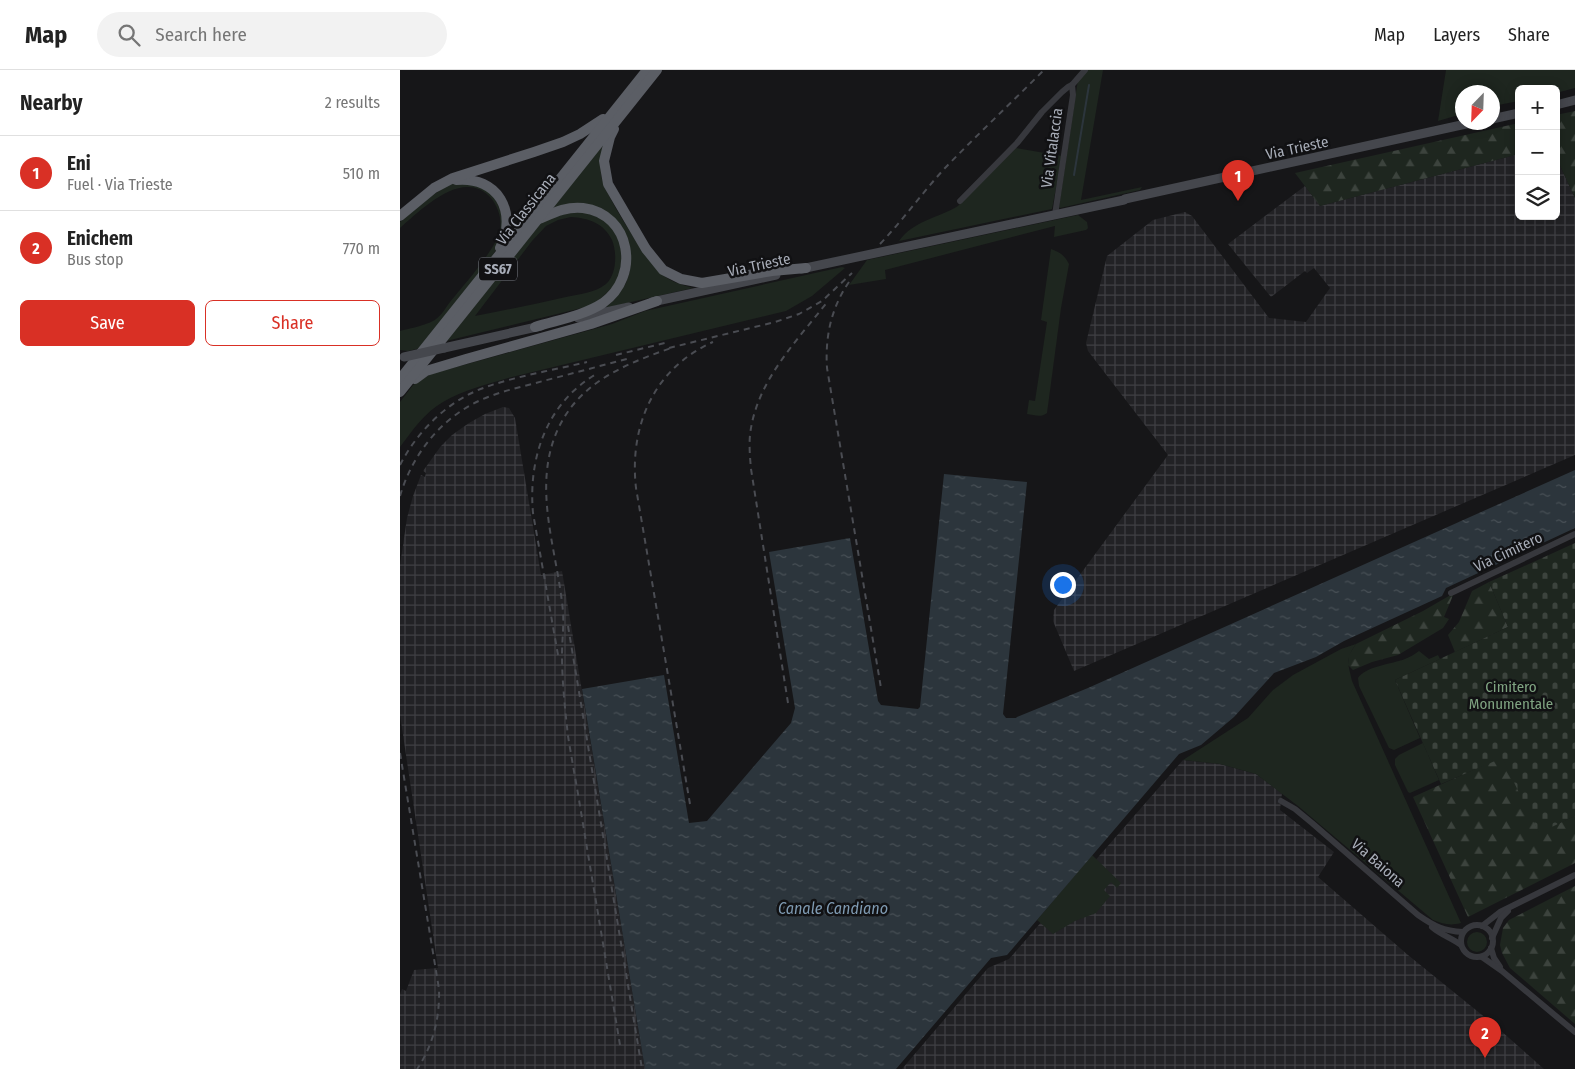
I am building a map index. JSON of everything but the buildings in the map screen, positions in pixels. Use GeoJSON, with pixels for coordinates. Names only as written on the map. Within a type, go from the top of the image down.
{"type":"FeatureCollection","features":[{"type":"Feature","properties":{"kind":"highway","name":"Via Classicana"},"geometry":{"type":"LineString","coordinates":[[400,379],[647,70]]}},
{"type":"Feature","properties":{"kind":"highway","name":"Via Classicana"},"geometry":{"type":"LineString","coordinates":[[400,392],[657,70]]}},
{"type":"Feature","properties":{"kind":"highway"},"geometry":{"type":"LineString","coordinates":[[622,114],[605,151],[604,161],[608,184],[646,249],[663,270],[681,279],[702,283],[772,271],[806,268]]}},
{"type":"Feature","properties":{"kind":"highway"},"geometry":{"type":"LineString","coordinates":[[400,216],[434,188],[461,174],[563,142],[611,115]]}},
{"type":"Feature","properties":{"kind":"highway"},"geometry":{"type":"LineString","coordinates":[[443,183],[466,179],[476,180],[491,188],[499,196],[505,207],[508,220],[505,237],[500,248],[478,277],[464,300]]}},
{"type":"Feature","properties":{"kind":"highway"},"geometry":{"type":"LineString","coordinates":[[535,327],[591,310],[604,302],[617,289],[625,275],[627,261],[625,246],[620,233],[612,222],[604,216],[583,208],[570,208],[554,212],[536,221]]}},
{"type":"Feature","properties":{"kind":"highway"},"geometry":{"type":"LineString","coordinates":[[400,397],[418,376],[426,371],[590,324],[657,301]]}},
{"type":"Feature","properties":{"kind":"main road"},"geometry":{"type":"LineString","coordinates":[[1560,104],[1575,100]]}},
{"type":"Feature","properties":{"kind":"main road"},"geometry":{"type":"LineString","coordinates":[[1500,117],[1515,114]]}},
{"type":"Feature","properties":{"kind":"main road","name":"Via Trieste"},"geometry":{"type":"LineString","coordinates":[[402,357],[1455,126]]}},
{"type":"Feature","properties":{"kind":"street"},"geometry":{"type":"LineString","coordinates":[[960,201],[1017,143],[1042,112],[1072,85],[1085,70]]}},
{"type":"Feature","properties":{"kind":"street","name":"Via Vitalaccia"},"geometry":{"type":"LineString","coordinates":[[1055,215],[1073,94],[1072,85]]}},
{"type":"Feature","properties":{"kind":"street","name":"Via Cimitero"},"geometry":{"type":"LineString","coordinates":[[1451,592],[1575,534]]}},
{"type":"Feature","properties":{"kind":"street","name":"Via Baiona"},"geometry":{"type":"LineString","coordinates":[[1281,801],[1306,818],[1418,914],[1435,926],[1445,930],[1463,932]]}},
{"type":"Feature","properties":{"kind":"street"},"geometry":{"type":"LineString","coordinates":[[1482,926],[1500,912],[1575,875]]}},
{"type":"Feature","properties":{"kind":"street"},"geometry":{"type":"LineString","coordinates":[[1502,971],[1494,958],[1491,948],[1492,938],[1501,918],[1510,908]]}},
{"type":"Feature","properties":{"kind":"street"},"geometry":{"type":"LineString","coordinates":[[1418,914],[1437,931],[1453,939],[1472,957],[1482,957],[1502,971],[1575,1032]]}},
{"type":"Feature","properties":{"kind":"street"},"geometry":{"type":"LineString","coordinates":[[1461,946],[1461,936],[1469,927],[1482,926],[1488,930],[1492,938]]}},
{"type":"Feature","properties":{"kind":"street"},"geometry":{"type":"LineString","coordinates":[[1482,957],[1491,948]]}},
{"type":"Feature","properties":{"kind":"shaded area"},"geometry":{"type":"Polygon","coordinates":[[[1515,155],[1515,220],[1560,220],[1560,166],[1575,198],[1575,455],[1074,671],[1053,621],[1054,610],[1168,455],[1088,351],[1086,343],[1107,256],[1153,220],[1185,212],[1192,216],[1269,318],[1306,322],[1330,288],[1314,268],[1307,273],[1305,271],[1271,297],[1228,244],[1305,186],[1320,206],[1515,155]]]}},
{"type":"Feature","properties":{"kind":"shaded area"},"geometry":{"type":"Polygon","coordinates":[[[503,407],[509,408],[515,418],[541,575],[562,571],[645,1069],[400,1069],[400,994],[402,989],[406,991],[414,970],[438,968],[400,715],[400,565],[407,518],[421,475],[425,477],[426,473],[423,471],[441,446],[452,435],[469,423],[503,407]]]}},
{"type":"Feature","properties":{"kind":"shaded area"},"geometry":{"type":"Polygon","coordinates":[[[1183,760],[1220,764],[1256,774],[1282,793],[1280,810],[1334,852],[1318,877],[1544,1069],[902,1069],[988,968],[1009,959],[1183,760]]]}},
{"type":"Feature","properties":{"kind":"green space"},"geometry":{"type":"Polygon","coordinates":[[[1088,70],[1103,70],[1081,200],[1142,187],[1140,190],[1060,208],[1078,80],[1088,70]]]}},
{"type":"Feature","properties":{"kind":"green space"},"geometry":{"type":"Polygon","coordinates":[[[1446,70],[1575,70],[1575,88],[1560,92],[1560,85],[1515,85],[1515,102],[1500,105],[1500,85],[1455,85],[1455,116],[1438,121],[1446,70]]]}},
{"type":"Feature","properties":{"kind":"green space"},"geometry":{"type":"Polygon","coordinates":[[[1575,111],[1575,198],[1560,166],[1560,114],[1575,111]]]}},
{"type":"Feature","properties":{"kind":"green space"},"geometry":{"type":"Polygon","coordinates":[[[1515,124],[1515,155],[1320,206],[1295,173],[1488,130],[1500,130],[1500,127],[1515,124]]]}},
{"type":"Feature","properties":{"kind":"green space"},"geometry":{"type":"Polygon","coordinates":[[[604,141],[601,165],[602,179],[605,188],[629,230],[664,276],[674,282],[693,288],[605,308],[615,299],[626,283],[630,270],[631,256],[603,213],[546,213],[604,141]]]}},
{"type":"Feature","properties":{"kind":"green space"},"geometry":{"type":"Polygon","coordinates":[[[1016,148],[1062,156],[1052,209],[899,241],[919,224],[958,206],[1016,148]]]}},
{"type":"Feature","properties":{"kind":"green space"},"geometry":{"type":"Polygon","coordinates":[[[456,182],[469,182],[492,193],[504,217],[500,244],[421,348],[408,351],[400,350],[400,331],[425,324],[438,317],[479,267],[498,238],[500,221],[496,205],[491,198],[480,190],[468,187],[455,189],[431,202],[400,228],[400,222],[420,205],[440,190],[456,182]]]}},
{"type":"Feature","properties":{"kind":"green space"},"geometry":{"type":"Polygon","coordinates":[[[571,212],[586,213],[606,221],[615,231],[624,253],[618,282],[594,305],[442,342],[541,223],[571,212]],[[571,217],[558,220],[546,226],[532,241],[475,316],[587,293],[606,284],[610,280],[615,263],[615,251],[612,240],[605,229],[589,220],[571,217]]]}},
{"type":"Feature","properties":{"kind":"green space"},"geometry":{"type":"Polygon","coordinates":[[[1078,215],[1087,222],[1088,228],[1086,230],[1054,237],[1055,226],[885,270],[886,279],[849,285],[867,260],[1078,215]]]}},
{"type":"Feature","properties":{"kind":"green space"},"geometry":{"type":"Polygon","coordinates":[[[1051,249],[1062,255],[1069,264],[1047,413],[1037,416],[1027,414],[1029,400],[1035,401],[1047,322],[1041,320],[1051,249]]]}},
{"type":"Feature","properties":{"kind":"green space"},"geometry":{"type":"Polygon","coordinates":[[[842,267],[845,268],[812,296],[786,311],[512,377],[459,394],[430,411],[400,447],[400,402],[413,385],[431,374],[612,324],[645,311],[842,267]]]}},
{"type":"Feature","properties":{"kind":"green space","name":"Cimitero Monumentale"},"geometry":{"type":"Polygon","coordinates":[[[1575,543],[1575,816],[1539,833],[1502,758],[1441,784],[1395,680],[1508,627],[1489,582],[1575,543]]]}},
{"type":"Feature","properties":{"kind":"green space"},"geometry":{"type":"Polygon","coordinates":[[[1489,582],[1508,627],[1455,652],[1448,635],[1459,622],[1472,591],[1489,582]]]}},
{"type":"Feature","properties":{"kind":"green space"},"geometry":{"type":"Polygon","coordinates":[[[1454,593],[1444,617],[1449,619],[1443,628],[1398,655],[1372,662],[1353,670],[1348,665],[1349,655],[1356,644],[1423,611],[1454,593]]]}},
{"type":"Feature","properties":{"kind":"green space"},"geometry":{"type":"Polygon","coordinates":[[[1356,644],[1348,662],[1352,681],[1461,923],[1447,924],[1433,920],[1298,806],[1256,774],[1220,764],[1183,760],[1248,718],[1273,690],[1293,675],[1341,649],[1356,644]]]}},
{"type":"Feature","properties":{"kind":"green space"},"geometry":{"type":"Polygon","coordinates":[[[1419,651],[1429,659],[1438,655],[1440,659],[1395,680],[1420,738],[1394,750],[1389,748],[1359,686],[1358,678],[1367,671],[1405,659],[1419,651]]]}},
{"type":"Feature","properties":{"kind":"green space"},"geometry":{"type":"Polygon","coordinates":[[[1423,743],[1439,780],[1410,793],[1395,765],[1395,759],[1423,743]]]}},
{"type":"Feature","properties":{"kind":"green space"},"geometry":{"type":"Polygon","coordinates":[[[1502,757],[1539,832],[1575,816],[1575,863],[1468,917],[1413,797],[1502,757]]]}},
{"type":"Feature","properties":{"kind":"green space"},"geometry":{"type":"Polygon","coordinates":[[[1092,855],[1121,883],[1117,888],[1111,882],[1104,890],[1110,896],[1096,913],[1075,921],[1053,934],[1037,920],[1092,855]]]}},
{"type":"Feature","properties":{"kind":"green space"},"geometry":{"type":"Polygon","coordinates":[[[1575,886],[1575,1024],[1510,968],[1500,945],[1503,928],[1509,920],[1575,886]]]}},
{"type":"Feature","properties":{"kind":"green space"},"geometry":{"type":"Polygon","coordinates":[[[1477,932],[1484,935],[1487,942],[1484,949],[1477,952],[1470,949],[1467,942],[1470,935],[1477,932]]]}},
{"type":"Feature","properties":{"kind":"water","name":"Canale Candiano"},"geometry":{"type":"Polygon","coordinates":[[[1575,470],[1575,528],[1446,588],[1442,596],[1344,641],[1316,657],[1274,673],[1234,717],[1201,745],[1179,754],[1007,955],[991,958],[896,1069],[645,1069],[582,689],[664,675],[689,823],[707,821],[791,723],[795,708],[769,552],[850,538],[878,701],[881,705],[918,709],[920,707],[944,474],[1027,482],[1003,714],[1006,718],[1016,718],[1088,688],[1575,470]]]}},
{"type":"Feature","properties":{"kind":"waterway"},"geometry":{"type":"LineString","coordinates":[[1074,175],[1089,85]]}},
{"type":"Feature","properties":{"kind":"railway"},"geometry":{"type":"LineString","coordinates":[[880,244],[945,168],[1044,70]]}},
{"type":"Feature","properties":{"kind":"railway"},"geometry":{"type":"LineString","coordinates":[[669,348],[775,322],[799,314],[822,301],[852,273]]}},
{"type":"Feature","properties":{"kind":"railway"},"geometry":{"type":"LineString","coordinates":[[849,282],[838,302],[828,334],[827,368],[881,688]]}},
{"type":"Feature","properties":{"kind":"railway"},"geometry":{"type":"LineString","coordinates":[[788,703],[751,469],[750,435],[760,397],[769,379],[791,347],[828,301]]}},
{"type":"Feature","properties":{"kind":"railway"},"geometry":{"type":"LineString","coordinates":[[616,355],[669,342]]}},
{"type":"Feature","properties":{"kind":"railway"},"geometry":{"type":"LineString","coordinates":[[690,804],[636,488],[635,465],[642,421],[661,383],[675,367],[692,353],[713,342]]}},
{"type":"Feature","properties":{"kind":"railway"},"geometry":{"type":"LineString","coordinates":[[620,1045],[568,736],[562,655],[563,612],[548,520],[547,474],[550,451],[558,429],[567,412],[579,398],[592,386],[623,367],[674,347]]}},
{"type":"Feature","properties":{"kind":"railway"},"geometry":{"type":"LineString","coordinates":[[400,496],[413,464],[432,436],[444,424],[472,404],[509,390],[627,359]]}},
{"type":"Feature","properties":{"kind":"railway"},"geometry":{"type":"LineString","coordinates":[[400,465],[425,428],[459,400],[498,383],[587,362]]}},
{"type":"Feature","properties":{"kind":"railway"},"geometry":{"type":"LineString","coordinates":[[558,655],[533,513],[532,492],[534,472],[544,433],[554,415],[580,385],[598,373]]}},
{"type":"Feature","properties":{"kind":"railway"},"geometry":{"type":"LineString","coordinates":[[568,626],[642,1069]]}},
{"type":"Feature","properties":{"kind":"railway"},"geometry":{"type":"LineString","coordinates":[[400,753],[439,989],[437,1021],[427,1051],[417,1069]]}},
{"type":"Feature","properties":{"kind":"place","name":"Eni"},"geometry":{"type":"Point","coordinates":[1238,201]}},
{"type":"Feature","properties":{"kind":"place","name":"Enichem"},"geometry":{"type":"Point","coordinates":[1485,1058]}}]}
